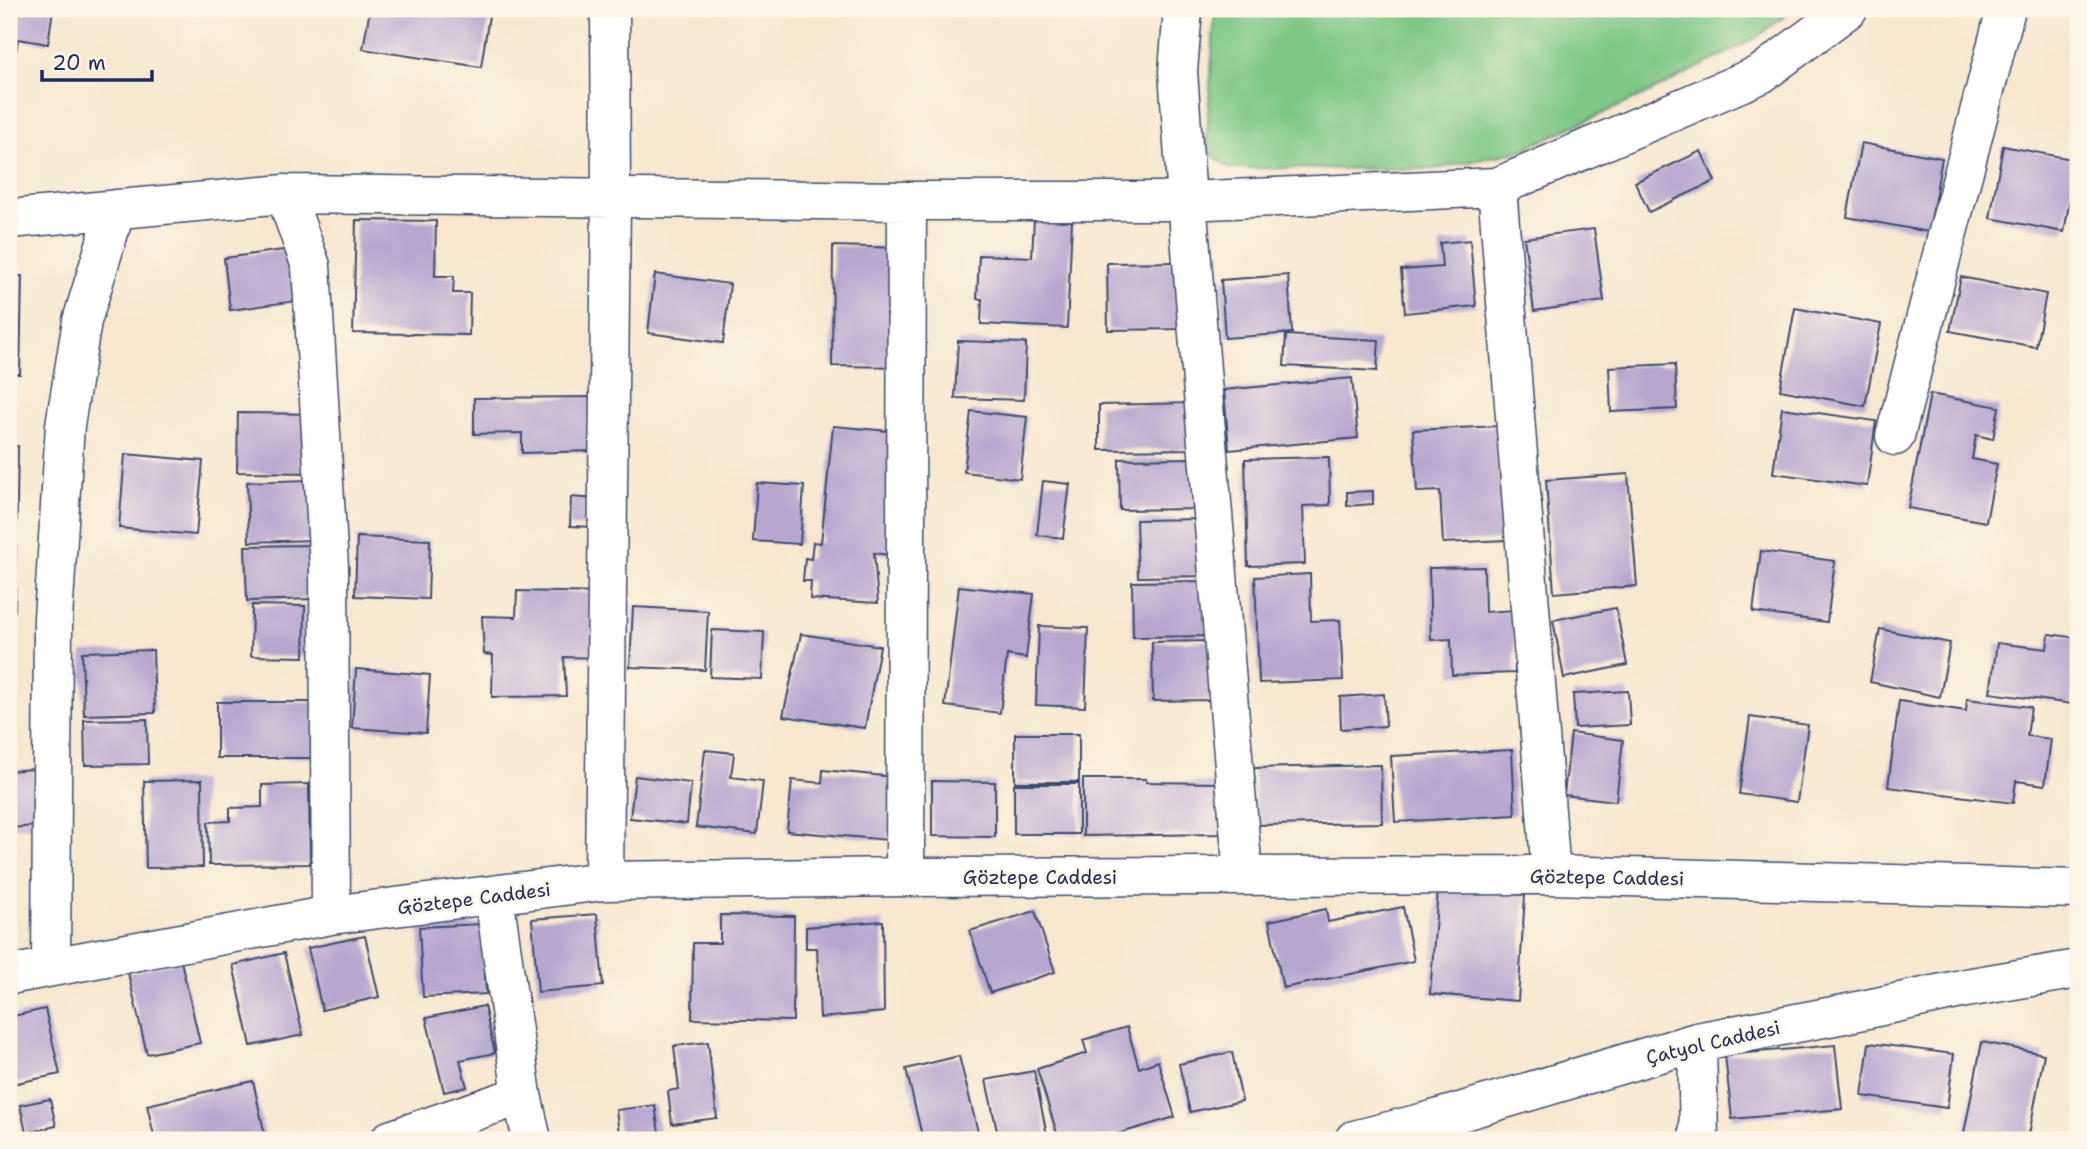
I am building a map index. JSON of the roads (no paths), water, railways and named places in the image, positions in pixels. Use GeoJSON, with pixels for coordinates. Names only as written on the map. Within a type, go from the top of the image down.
{"type":"FeatureCollection","features":[{"type":"Feature","properties":{"kind":"street"},"geometry":{"type":"LineString","coordinates":[[604,881],[611,198],[610,9]]}},
{"type":"Feature","properties":{"kind":"street"},"geometry":{"type":"LineString","coordinates":[[1183,9],[1178,71],[1187,201],[1243,875]]}},
{"type":"Feature","properties":{"kind":"street"},"geometry":{"type":"LineString","coordinates":[[9,219],[285,194],[907,201],[1187,201],[1497,187],[1761,74],[1848,9]]}},
{"type":"Feature","properties":{"kind":"street"},"geometry":{"type":"LineString","coordinates":[[1895,436],[2006,9]]}},
{"type":"Feature","properties":{"kind":"street"},"geometry":{"type":"LineString","coordinates":[[1497,187],[1552,875]]}},
{"type":"Feature","properties":{"kind":"street"},"geometry":{"type":"LineString","coordinates":[[285,194],[311,266],[313,294],[330,567],[331,915]]}},
{"type":"Feature","properties":{"kind":"street"},"geometry":{"type":"LineString","coordinates":[[905,877],[907,201]]}},
{"type":"Feature","properties":{"kind":"street"},"geometry":{"type":"LineString","coordinates":[[51,966],[53,619],[65,425],[82,321],[116,209]]}},
{"type":"Feature","properties":{"kind":"street","name":"Göztepe Caddesi"},"geometry":{"type":"LineString","coordinates":[[9,975],[331,915],[604,881],[1552,875],[2077,881]]}},
{"type":"Feature","properties":{"kind":"street"},"geometry":{"type":"LineString","coordinates":[[494,896],[522,1095],[532,1140]]}},
{"type":"Feature","properties":{"kind":"street","name":"Çatyol Caddesi"},"geometry":{"type":"LineString","coordinates":[[1354,1140],[1433,1120],[1697,1042],[1966,988],[2078,969]]}},
{"type":"Feature","properties":{"kind":"street"},"geometry":{"type":"LineString","coordinates":[[1697,1042],[1699,1140]]}},
{"type":"Feature","properties":{"kind":"street"},"geometry":{"type":"LineString","coordinates":[[390,1140],[522,1095]]}}]}
